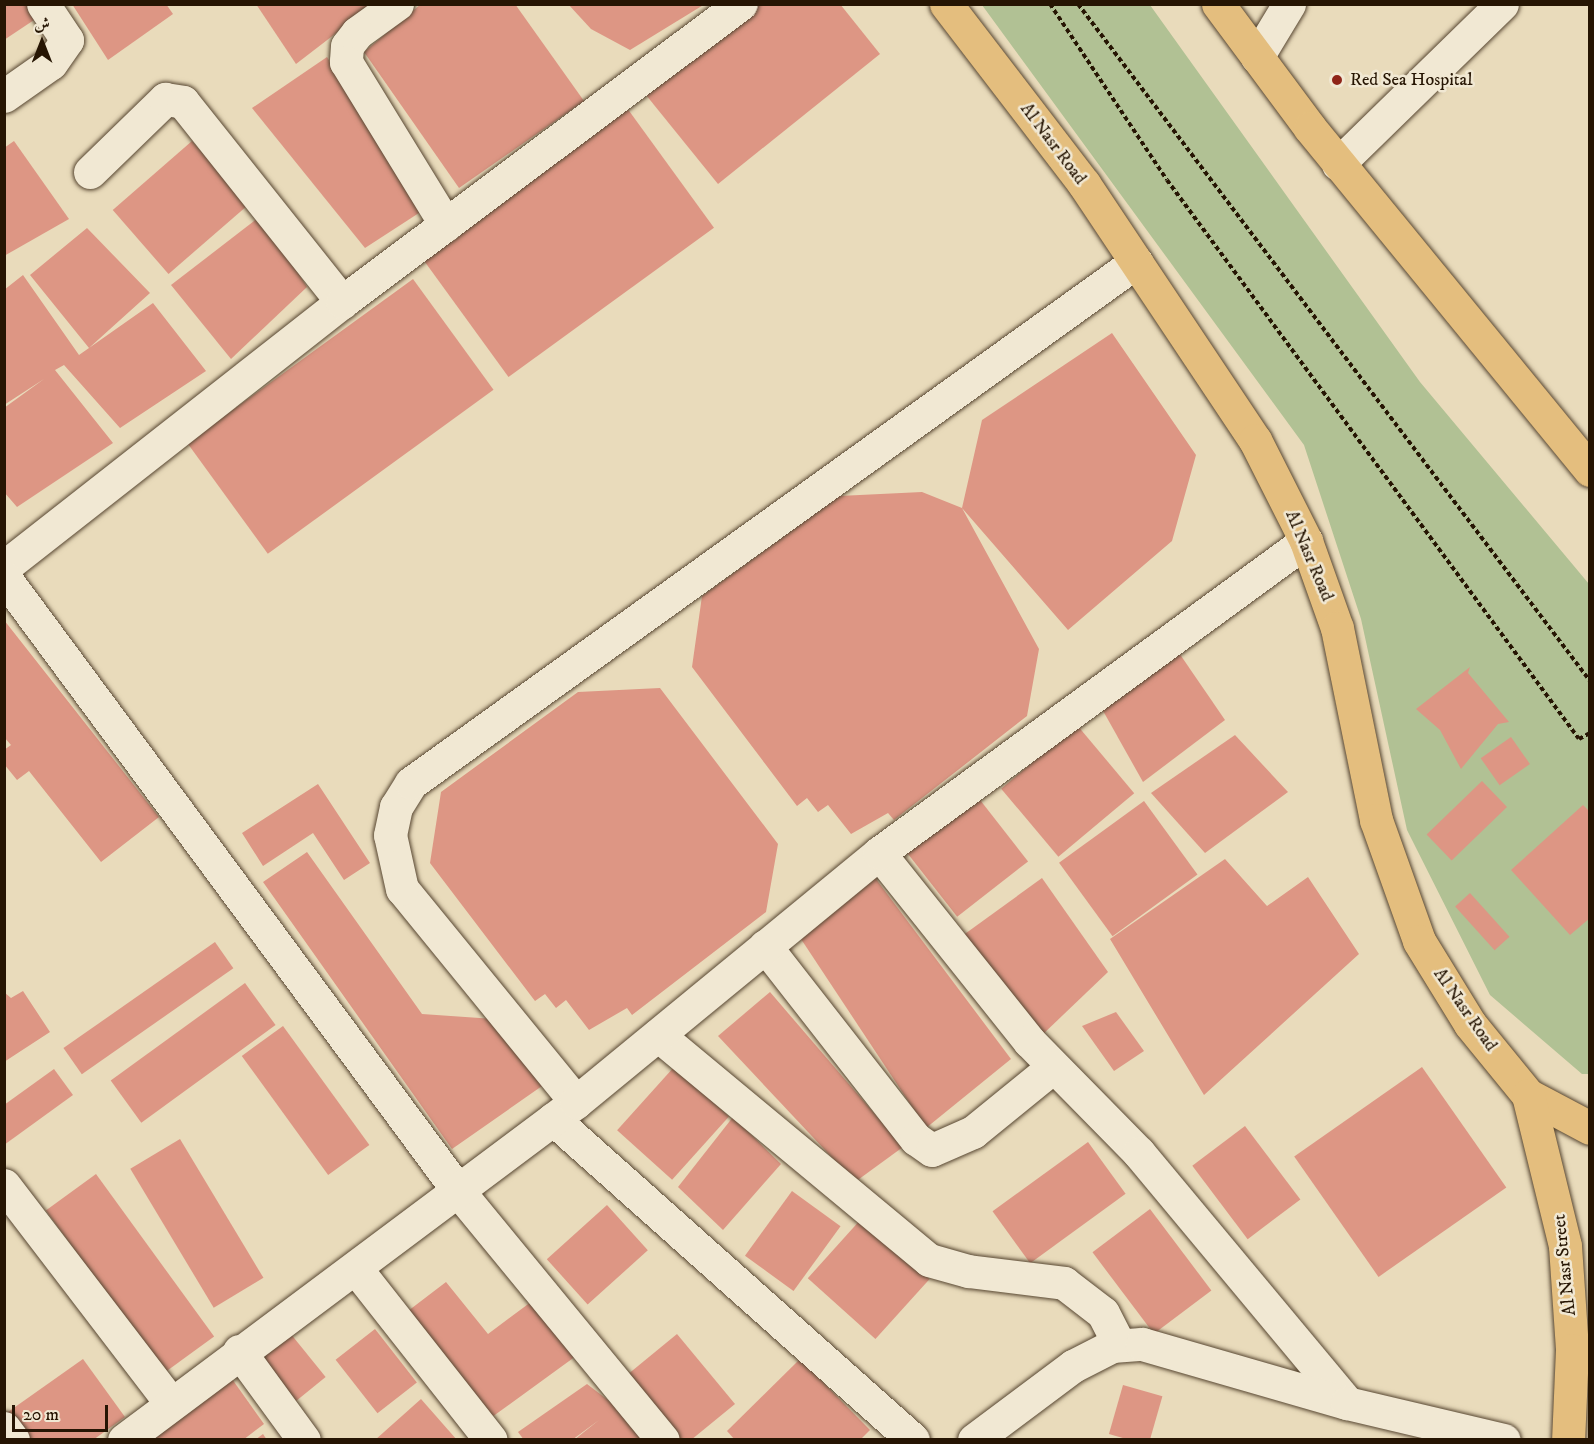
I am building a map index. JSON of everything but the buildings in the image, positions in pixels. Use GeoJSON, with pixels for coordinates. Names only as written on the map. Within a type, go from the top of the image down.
{"type":"FeatureCollection","features":[{"type":"Feature","properties":{"kind":"main road","name":"Al Nasr Road"},"geometry":{"type":"LineString","coordinates":[[946,4],[1084,184],[1255,440],[1306,541],[1337,628],[1376,820],[1419,941],[1470,1024],[1528,1095],[1590,1128]]}},
{"type":"Feature","properties":{"kind":"main road"},"geometry":{"type":"LineString","coordinates":[[1218,4],[1338,164],[1586,460]]}},
{"type":"Feature","properties":{"kind":"main road","name":"Al Nasr Street"},"geometry":{"type":"LineString","coordinates":[[1528,1095],[1565,1246],[1572,1350],[1568,1440]]}},
{"type":"Feature","properties":{"kind":"street"},"geometry":{"type":"LineString","coordinates":[[4,96],[51,63],[67,40],[43,4]]}},
{"type":"Feature","properties":{"kind":"street"},"geometry":{"type":"LineString","coordinates":[[397,4],[357,33],[347,46],[346,62],[446,225]]}},
{"type":"Feature","properties":{"kind":"street"},"geometry":{"type":"LineString","coordinates":[[4,567],[342,302],[741,4]]}},
{"type":"Feature","properties":{"kind":"street"},"geometry":{"type":"LineString","coordinates":[[1257,57],[1289,4]]}},
{"type":"Feature","properties":{"kind":"street"},"geometry":{"type":"LineString","coordinates":[[1338,164],[1502,4]]}},
{"type":"Feature","properties":{"kind":"street"},"geometry":{"type":"LineString","coordinates":[[90,172],[165,99],[183,102],[342,302]]}},
{"type":"Feature","properties":{"kind":"street"},"geometry":{"type":"LineString","coordinates":[[913,1440],[564,1111],[402,889],[392,863],[390,835],[396,807],[411,783],[1136,262]]}},
{"type":"Feature","properties":{"kind":"street"},"geometry":{"type":"LineString","coordinates":[[124,1440],[170,1401],[357,1270],[564,1111],[879,853],[1306,541]]}},
{"type":"Feature","properties":{"kind":"street"},"geometry":{"type":"LineString","coordinates":[[4,577],[459,1192],[663,1440]]}},
{"type":"Feature","properties":{"kind":"street"},"geometry":{"type":"LineString","coordinates":[[879,853],[1053,1067],[1139,1153],[1347,1404]]}},
{"type":"Feature","properties":{"kind":"street"},"geometry":{"type":"LineString","coordinates":[[765,946],[916,1139],[932,1150],[973,1132],[1053,1067]]}},
{"type":"Feature","properties":{"kind":"street"},"geometry":{"type":"LineString","coordinates":[[658,1035],[929,1260],[968,1271],[1064,1283],[1103,1313],[1119,1345]]}},
{"type":"Feature","properties":{"kind":"street"},"geometry":{"type":"LineString","coordinates":[[4,1185],[170,1401]]}},
{"type":"Feature","properties":{"kind":"street"},"geometry":{"type":"LineString","coordinates":[[357,1270],[491,1440]]}},
{"type":"Feature","properties":{"kind":"street"},"geometry":{"type":"LineString","coordinates":[[974,1440],[1073,1366],[1119,1345],[1166,1348],[1347,1404],[1504,1440]]}},
{"type":"Feature","properties":{"kind":"street"},"geometry":{"type":"LineString","coordinates":[[239,1351],[304,1440]]}},
{"type":"Feature","properties":{"kind":"street"},"geometry":{"type":"LineString","coordinates":[[4,1428],[13,1440]]}},
{"type":"Feature","properties":{"kind":"path"},"geometry":{"type":"LineString","coordinates":[[1050,4],[1167,180],[1564,720],[1579,739],[1590,733]]}},
{"type":"Feature","properties":{"kind":"path"},"geometry":{"type":"LineString","coordinates":[[1078,4],[1190,159],[1590,681]]}},
{"type":"Feature","properties":{"kind":"green space"},"geometry":{"type":"Polygon","coordinates":[[[982,5],[1150,5],[1420,382],[1589,584],[1589,1074],[1582,1074],[1490,995],[1407,830],[1361,619],[1304,445],[982,5]]]}},
{"type":"Feature","properties":{"kind":"place","name":"Red Sea Hospital"},"geometry":{"type":"Point","coordinates":[1337,80]}}]}
